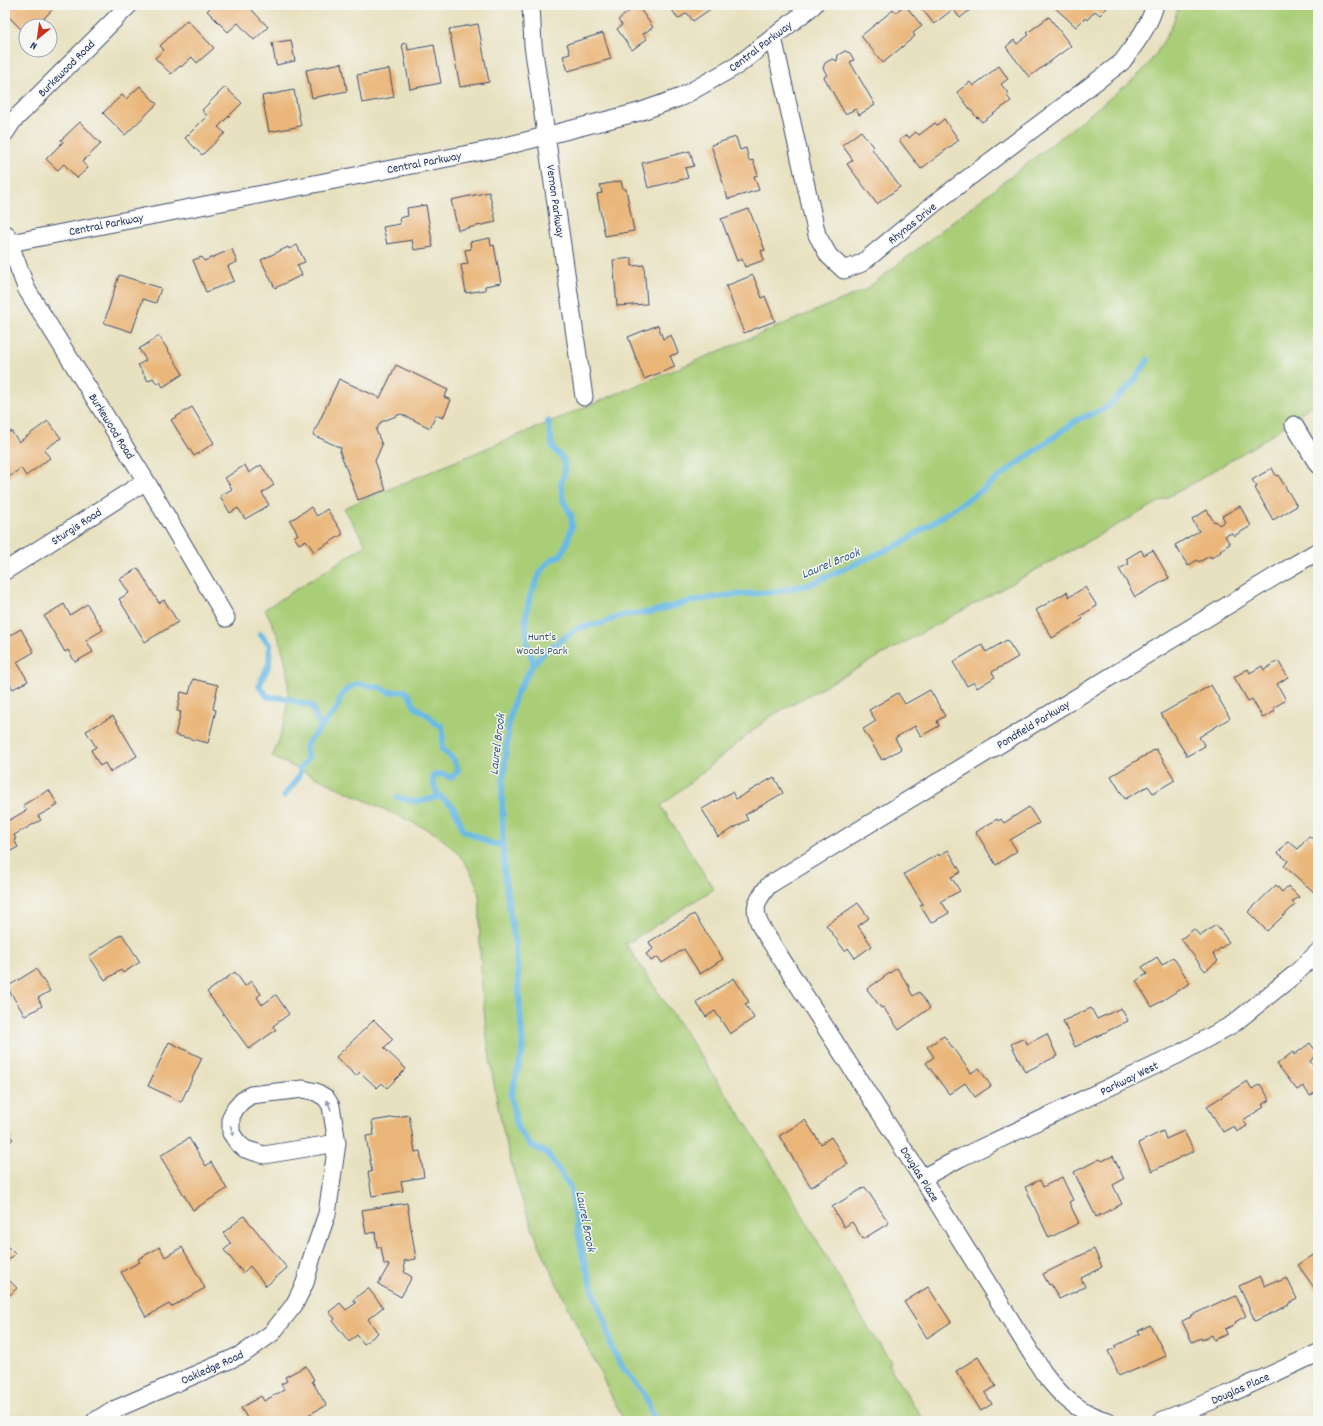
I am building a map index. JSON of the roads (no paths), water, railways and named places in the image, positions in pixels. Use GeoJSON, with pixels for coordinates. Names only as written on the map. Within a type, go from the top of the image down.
{"type":"FeatureCollection","features":[{"type":"Feature","properties":{"kind":"street","name":"Burkewood Road"},"geometry":{"type":"LineString","coordinates":[[5,134],[18,116],[129,5]]}},
{"type":"Feature","properties":{"kind":"street","name":"Vernon Parkway"},"geometry":{"type":"LineString","coordinates":[[531,5],[533,46],[584,397]]}},
{"type":"Feature","properties":{"kind":"street","name":"Central Parkway"},"geometry":{"type":"LineString","coordinates":[[7,239],[494,149],[639,112],[681,97],[738,65],[814,5]]}},
{"type":"Feature","properties":{"kind":"street","name":"Rhynas Drive"},"geometry":{"type":"LineString","coordinates":[[773,37],[818,235],[829,256],[844,270],[862,263],[935,203],[1122,62],[1142,36],[1153,11],[1154,5]]}},
{"type":"Feature","properties":{"kind":"street","name":"Burkewood Road"},"geometry":{"type":"LineString","coordinates":[[7,239],[27,290],[146,481],[226,618]]}},
{"type":"Feature","properties":{"kind":"street"},"geometry":{"type":"LineString","coordinates":[[1294,425],[1318,465]]}},
{"type":"Feature","properties":{"kind":"street","name":"Sturgis Road"},"geometry":{"type":"LineString","coordinates":[[5,571],[146,481]]}},
{"type":"Feature","properties":{"kind":"street","name":"Pondfield Parkway"},"geometry":{"type":"LineString","coordinates":[[756,905],[760,896],[769,885],[1318,551]]}},
{"type":"Feature","properties":{"kind":"street","name":"Douglas Place"},"geometry":{"type":"LineString","coordinates":[[756,905],[756,916],[761,927],[922,1178],[1043,1372],[1058,1392],[1077,1408],[1102,1420],[1108,1421]]}},
{"type":"Feature","properties":{"kind":"street","name":"Parkway West"},"geometry":{"type":"LineString","coordinates":[[922,1178],[960,1158],[1177,1055],[1233,1024],[1294,976],[1318,952]]}},
{"type":"Feature","properties":{"kind":"street","name":"Oakledge Road"},"geometry":{"type":"LineString","coordinates":[[95,1421],[112,1410],[243,1354],[272,1333],[294,1305],[305,1283],[312,1257],[327,1214],[337,1143],[331,1106],[326,1098],[316,1092],[303,1089],[251,1095],[242,1101],[231,1117],[231,1133],[238,1143],[245,1149],[264,1155],[337,1143]]}},
{"type":"Feature","properties":{"kind":"street","name":"Douglas Place"},"geometry":{"type":"LineString","coordinates":[[1160,1421],[1229,1394],[1318,1353]]}},
{"type":"Feature","properties":{"kind":"waterway","name":"Laurel Brook"},"geometry":{"type":"LineString","coordinates":[[655,1421],[644,1393],[624,1369],[611,1347],[607,1326],[596,1299],[583,1258],[570,1187],[548,1154],[530,1145],[517,1127],[511,1095],[523,1051],[516,951],[504,873],[502,794],[509,721],[516,694],[534,663],[547,650],[578,628],[603,623],[623,615],[651,612],[693,601],[731,595],[774,592],[808,585],[902,543],[979,492],[1077,420],[1106,408],[1131,385],[1148,360]]}},
{"type":"Feature","properties":{"kind":"waterway"},"geometry":{"type":"LineString","coordinates":[[534,663],[527,643],[526,615],[530,596],[542,569],[551,560],[561,555],[572,526],[571,515],[563,500],[561,483],[565,471],[564,460],[553,448],[548,421]]}},
{"type":"Feature","properties":{"kind":"waterway"},"geometry":{"type":"LineString","coordinates":[[260,634],[270,645],[269,664],[259,686],[268,697],[284,698],[312,706],[318,722],[323,725]]}},
{"type":"Feature","properties":{"kind":"waterway"},"geometry":{"type":"LineString","coordinates":[[284,796],[298,778],[301,768],[308,758],[305,748],[309,741],[337,709],[341,696],[347,689],[357,684],[379,687],[389,692],[405,691],[409,695],[415,707],[429,716],[435,723],[442,726],[442,750],[453,759],[457,767],[458,771],[451,778],[442,774],[433,775],[433,783],[439,796],[452,805],[463,830],[490,843],[503,845]]}},
{"type":"Feature","properties":{"kind":"waterway"},"geometry":{"type":"LineString","coordinates":[[397,797],[418,801],[439,796]]}},
{"type":"Feature","properties":{"kind":"park label","name":"Hunt's Woods Park"},"geometry":{"type":"Point","coordinates":[542,643]}}]}
